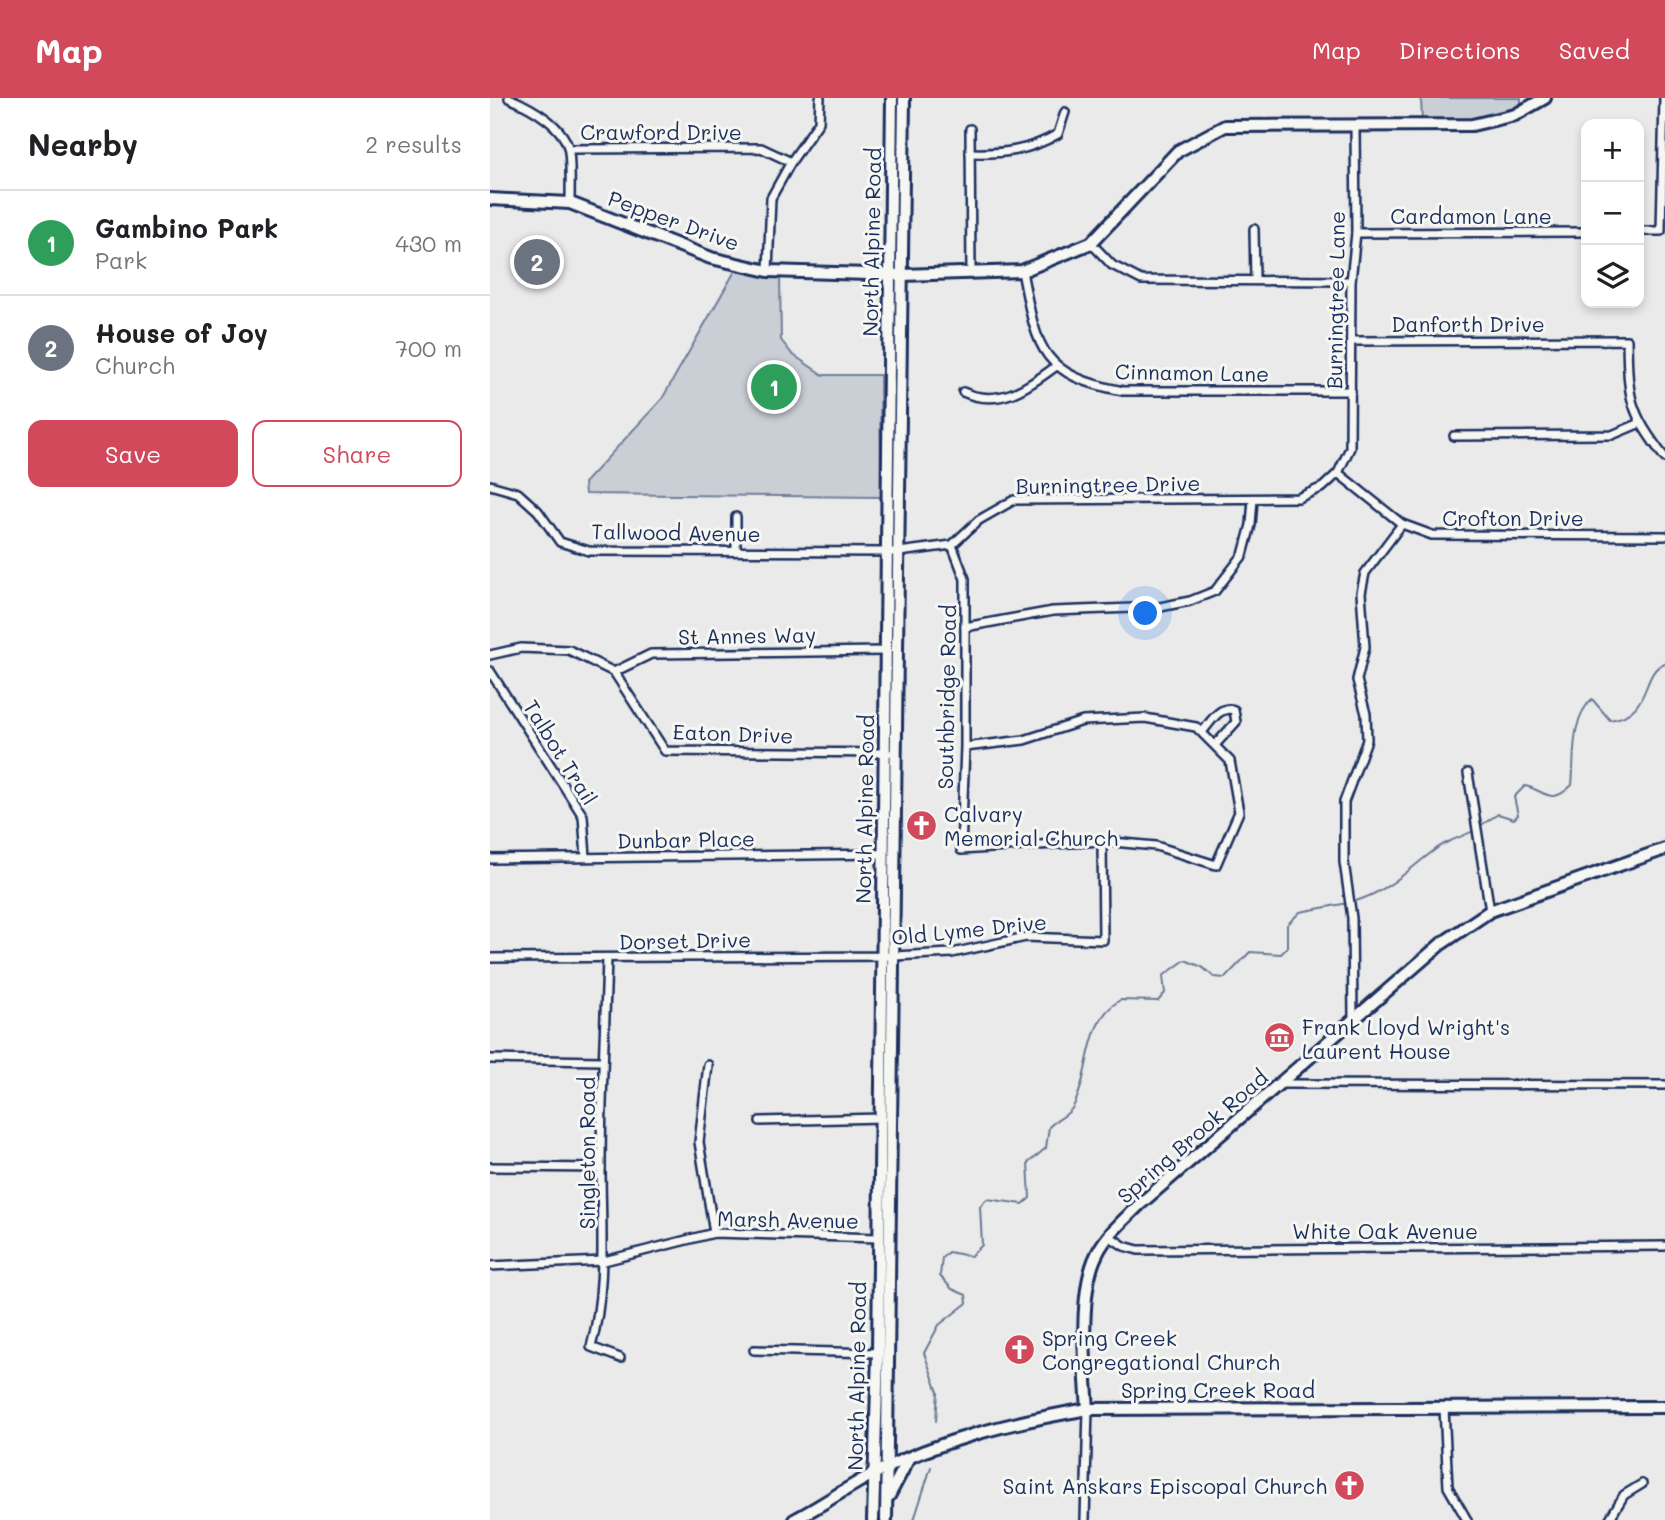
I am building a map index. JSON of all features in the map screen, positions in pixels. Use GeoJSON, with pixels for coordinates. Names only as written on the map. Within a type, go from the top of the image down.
{"type":"FeatureCollection","features":[{"type":"Feature","properties":{"kind":"main road","name":"North Alpine Road"},"geometry":{"type":"LineString","coordinates":[[873,1520],[878,1353],[892,98]]}},
{"type":"Feature","properties":{"kind":"main road","name":"North Alpine Road"},"geometry":{"type":"LineString","coordinates":[[886,1520],[904,98]]}},
{"type":"Feature","properties":{"kind":"main road","name":"Pepper Drive"},"geometry":{"type":"LineString","coordinates":[[490,198],[570,203],[711,258],[768,271],[902,275],[1022,271],[1091,243],[1178,152],[1225,127],[1487,123],[1515,116],[1545,98]]}},
{"type":"Feature","properties":{"kind":"main road","name":"Spring Brook Road"},"geometry":{"type":"LineString","coordinates":[[1088,1409],[1090,1276],[1097,1254],[1109,1236],[1140,1203],[1441,944],[1490,911],[1665,849]]}},
{"type":"Feature","properties":{"kind":"main road","name":"Spring Creek Road"},"geometry":{"type":"LineString","coordinates":[[794,1520],[873,1474],[964,1436],[1005,1424],[1088,1409],[1665,1407]]}},
{"type":"Feature","properties":{"kind":"main road"},"geometry":{"type":"LineString","coordinates":[[886,1502],[909,1458]]}},
{"type":"Feature","properties":{"kind":"street"},"geometry":{"type":"LineString","coordinates":[[509,98],[528,102],[555,127],[569,149],[570,203]]}},
{"type":"Feature","properties":{"kind":"street"},"geometry":{"type":"LineString","coordinates":[[768,271],[771,198],[791,162],[819,122],[820,98]]}},
{"type":"Feature","properties":{"kind":"street"},"geometry":{"type":"LineString","coordinates":[[1644,231],[1661,231],[1664,98]]}},
{"type":"Feature","properties":{"kind":"street"},"geometry":{"type":"LineString","coordinates":[[971,153],[1001,154],[1037,146],[1058,134],[1065,112]]}},
{"type":"Feature","properties":{"kind":"street","name":"Burningtree Lane"},"geometry":{"type":"LineString","coordinates":[[1338,473],[1350,448],[1351,281],[1356,233],[1355,125]]}},
{"type":"Feature","properties":{"kind":"street"},"geometry":{"type":"LineString","coordinates":[[970,129],[971,273]]}},
{"type":"Feature","properties":{"kind":"street","name":"Crawford Drive"},"geometry":{"type":"LineString","coordinates":[[569,149],[761,148],[791,162]]}},
{"type":"Feature","properties":{"kind":"street"},"geometry":{"type":"LineString","coordinates":[[1254,229],[1255,279]]}},
{"type":"Feature","properties":{"kind":"street","name":"Cardamon Lane"},"geometry":{"type":"LineString","coordinates":[[1356,233],[1581,232]]}},
{"type":"Feature","properties":{"kind":"street"},"geometry":{"type":"LineString","coordinates":[[1091,243],[1112,265],[1141,281],[1351,281]]}},
{"type":"Feature","properties":{"kind":"street"},"geometry":{"type":"LineString","coordinates":[[963,392],[975,397],[998,398],[1022,392],[1055,367],[1033,329],[1022,271]]}},
{"type":"Feature","properties":{"kind":"street","name":"Danforth Drive"},"geometry":{"type":"LineString","coordinates":[[1352,341],[1626,340],[1628,389],[1639,424]]}},
{"type":"Feature","properties":{"kind":"street","name":"Cinnamon Lane"},"geometry":{"type":"LineString","coordinates":[[1055,367],[1087,384],[1123,391],[1351,391]]}},
{"type":"Feature","properties":{"kind":"street"},"geometry":{"type":"LineString","coordinates":[[1454,436],[1612,435],[1639,424],[1665,458]]}},
{"type":"Feature","properties":{"kind":"street","name":"Burningtree Drive"},"geometry":{"type":"LineString","coordinates":[[952,545],[979,520],[1014,500],[1298,498],[1323,487],[1338,473]]}},
{"type":"Feature","properties":{"kind":"street","name":"Crofton Drive"},"geometry":{"type":"LineString","coordinates":[[1338,473],[1402,524],[1432,535],[1665,536]]}},
{"type":"Feature","properties":{"kind":"street","name":"Tallwood Avenue"},"geometry":{"type":"LineString","coordinates":[[490,485],[518,493],[538,511],[560,542],[589,551],[886,551]]}},
{"type":"Feature","properties":{"kind":"street"},"geometry":{"type":"LineString","coordinates":[[965,627],[1053,611],[1160,607],[1191,601],[1215,591],[1243,555],[1251,525],[1253,499]]}},
{"type":"Feature","properties":{"kind":"street"},"geometry":{"type":"LineString","coordinates":[[736,517],[736,550]]}},
{"type":"Feature","properties":{"kind":"street"},"geometry":{"type":"LineString","coordinates":[[1353,1021],[1352,918],[1344,862],[1344,802],[1367,740],[1366,713],[1357,680],[1365,648],[1361,593],[1365,573],[1402,524]]}},
{"type":"Feature","properties":{"kind":"street"},"geometry":{"type":"LineString","coordinates":[[886,551],[899,552],[952,545]]}},
{"type":"Feature","properties":{"kind":"street","name":"Southbridge Road"},"geometry":{"type":"LineString","coordinates":[[952,545],[965,579],[965,747],[961,850],[1102,841]]}},
{"type":"Feature","properties":{"kind":"street"},"geometry":{"type":"LineString","coordinates":[[490,655],[521,648],[569,650],[614,672]]}},
{"type":"Feature","properties":{"kind":"street","name":"St Annes Way"},"geometry":{"type":"LineString","coordinates":[[614,672],[651,654],[885,650]]}},
{"type":"Feature","properties":{"kind":"street","name":"Talbot Trail"},"geometry":{"type":"LineString","coordinates":[[490,671],[583,816],[586,857]]}},
{"type":"Feature","properties":{"kind":"street","name":"Eaton Drive"},"geometry":{"type":"LineString","coordinates":[[614,672],[665,751],[896,754]]}},
{"type":"Feature","properties":{"kind":"street"},"geometry":{"type":"LineString","coordinates":[[1199,729],[1219,711],[1227,708],[1234,710],[1236,722],[1216,744]]}},
{"type":"Feature","properties":{"kind":"street"},"geometry":{"type":"LineString","coordinates":[[965,747],[1024,740],[1083,721],[1145,718],[1199,729],[1230,761],[1239,812],[1216,866],[1156,846],[1102,841]]}},
{"type":"Feature","properties":{"kind":"street"},"geometry":{"type":"LineString","coordinates":[[1468,772],[1490,911]]}},
{"type":"Feature","properties":{"kind":"street","name":"Old Lyme Drive"},"geometry":{"type":"LineString","coordinates":[[881,955],[952,953],[1026,937],[1102,940],[1102,841]]}},
{"type":"Feature","properties":{"kind":"street","name":"Dunbar Place"},"geometry":{"type":"LineString","coordinates":[[490,859],[882,854]]}},
{"type":"Feature","properties":{"kind":"street","name":"Dorset Drive"},"geometry":{"type":"LineString","coordinates":[[490,958],[881,955]]}},
{"type":"Feature","properties":{"kind":"street","name":"Singleton Road"},"geometry":{"type":"LineString","coordinates":[[607,958],[601,1168],[604,1262],[600,1315],[591,1348],[620,1358]]}},
{"type":"Feature","properties":{"kind":"street"},"geometry":{"type":"LineString","coordinates":[[490,1059],[603,1061]]}},
{"type":"Feature","properties":{"kind":"street"},"geometry":{"type":"LineString","coordinates":[[708,1065],[699,1142],[714,1233]]}},
{"type":"Feature","properties":{"kind":"street"},"geometry":{"type":"LineString","coordinates":[[1281,1084],[1665,1085]]}},
{"type":"Feature","properties":{"kind":"street"},"geometry":{"type":"LineString","coordinates":[[760,1121],[892,1117]]}},
{"type":"Feature","properties":{"kind":"street"},"geometry":{"type":"LineString","coordinates":[[490,1167],[601,1168]]}},
{"type":"Feature","properties":{"kind":"street","name":"Marsh Avenue"},"geometry":{"type":"LineString","coordinates":[[490,1266],[604,1262],[714,1233],[878,1238]]}},
{"type":"Feature","properties":{"kind":"street","name":"White Oak Avenue"},"geometry":{"type":"LineString","coordinates":[[1109,1236],[1124,1246],[1138,1250],[1665,1246]]}},
{"type":"Feature","properties":{"kind":"street"},"geometry":{"type":"LineString","coordinates":[[754,1350],[878,1353]]}},
{"type":"Feature","properties":{"kind":"street"},"geometry":{"type":"LineString","coordinates":[[1444,1408],[1448,1487],[1467,1520]]}},
{"type":"Feature","properties":{"kind":"street"},"geometry":{"type":"LineString","coordinates":[[1084,1520],[1088,1409]]}},
{"type":"Feature","properties":{"kind":"street"},"geometry":{"type":"LineString","coordinates":[[1609,1520],[1623,1495],[1642,1484]]}},
{"type":"Feature","properties":{"kind":"shaded area"},"geometry":{"type":"Polygon","coordinates":[[[1421,98],[1521,98],[1521,108],[1475,120],[1422,121],[1421,98]]]}},
{"type":"Feature","properties":{"kind":"shaded area"},"geometry":{"type":"Polygon","coordinates":[[[739,264],[756,274],[780,277],[781,340],[792,354],[823,375],[880,375],[881,497],[585,494],[584,483],[662,399],[739,264]]]}},
{"type":"Feature","properties":{"kind":"waterway"},"geometry":{"type":"LineString","coordinates":[[1480,826],[1498,814],[1514,819],[1518,815],[1514,797],[1525,786],[1553,796],[1572,785],[1575,739],[1585,708],[1592,699],[1610,720],[1624,716],[1640,702],[1652,675],[1665,663]]}},
{"type":"Feature","properties":{"kind":"waterway"},"geometry":{"type":"LineString","coordinates":[[1353,902],[1378,892],[1441,846],[1475,830]]}},
{"type":"Feature","properties":{"kind":"waterway"},"geometry":{"type":"LineString","coordinates":[[936,1421],[938,1392],[924,1353],[939,1325],[967,1303],[966,1295],[952,1289],[940,1276],[942,1258],[948,1252],[971,1256],[982,1245],[980,1206],[987,1199],[1023,1204],[1030,1198],[1028,1163],[1046,1148],[1049,1127],[1073,1107],[1094,1034],[1108,1010],[1120,1000],[1158,1001],[1165,993],[1163,976],[1185,960],[1202,967],[1214,977],[1225,978],[1250,952],[1281,954],[1287,948],[1287,925],[1300,912],[1348,903]]}},
{"type":"Feature","properties":{"kind":"waterway"},"geometry":{"type":"LineString","coordinates":[[914,1520],[931,1467]]}},
{"type":"Feature","properties":{"kind":"place","name":"House of Joy"},"geometry":{"type":"Point","coordinates":[537,262]}},
{"type":"Feature","properties":{"kind":"place","name":"Gambino Park"},"geometry":{"type":"Point","coordinates":[774,387]}},
{"type":"Feature","properties":{"kind":"place","name":"Calvary Memorial Church"},"geometry":{"type":"Point","coordinates":[921,825]}},
{"type":"Feature","properties":{"kind":"place","name":"Frank Lloyd Wright's Laurent House"},"geometry":{"type":"Point","coordinates":[1279,1038]}},
{"type":"Feature","properties":{"kind":"place","name":"Spring Creek Congregational Church"},"geometry":{"type":"Point","coordinates":[1019,1349]}},
{"type":"Feature","properties":{"kind":"place","name":"Saint Anskars Episcopal Church"},"geometry":{"type":"Point","coordinates":[1350,1485]}}]}
